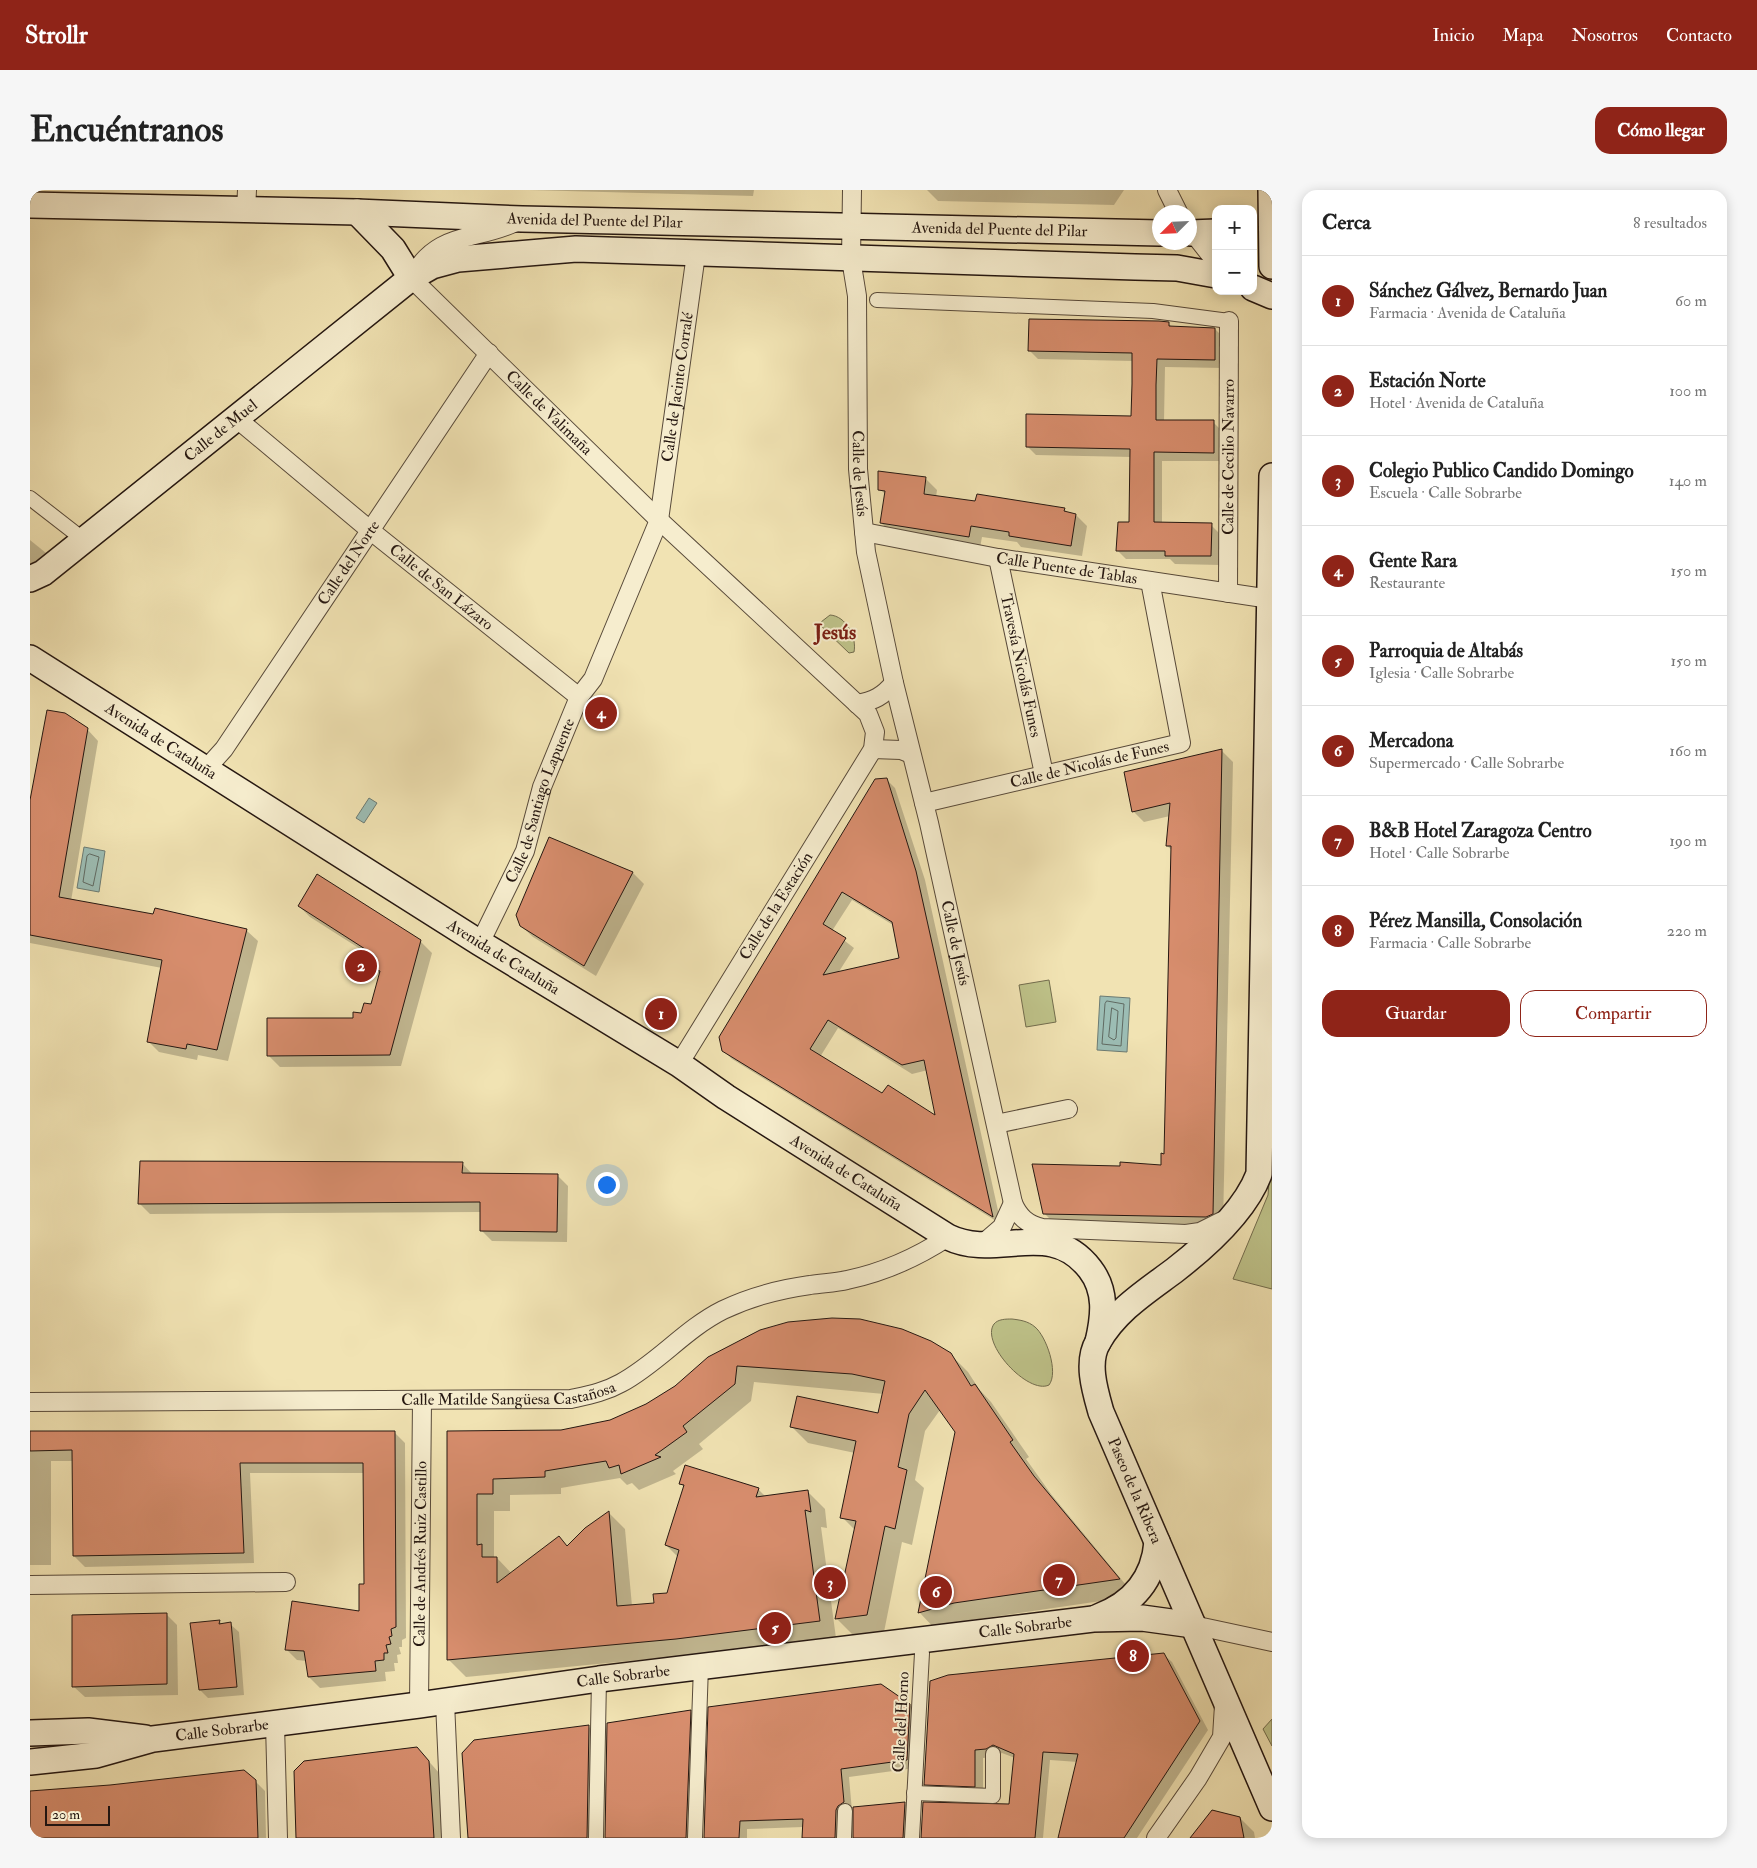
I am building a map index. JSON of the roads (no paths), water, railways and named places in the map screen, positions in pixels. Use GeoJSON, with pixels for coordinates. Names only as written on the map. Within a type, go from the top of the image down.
{"type":"FeatureCollection","features":[{"type":"Feature","properties":{"kind":"main road"},"geometry":{"type":"LineString","coordinates":[[1271,190],[1265,222],[1272,266]]}},
{"type":"Feature","properties":{"kind":"main road","name":"Avenida del Puente del Pilar"},"geometry":{"type":"LineString","coordinates":[[30,205],[246,200],[357,212],[522,219],[1152,233]]}},
{"type":"Feature","properties":{"kind":"main road"},"geometry":{"type":"LineString","coordinates":[[357,212],[393,249],[411,278]]}},
{"type":"Feature","properties":{"kind":"main road","name":"Avenida del Puente del Pilar"},"geometry":{"type":"LineString","coordinates":[[411,278],[432,266],[475,257],[576,249],[851,260],[1177,268],[1212,274]]}},
{"type":"Feature","properties":{"kind":"main road","name":"Calle de Muel"},"geometry":{"type":"LineString","coordinates":[[37,576],[411,278]]}},
{"type":"Feature","properties":{"kind":"main road"},"geometry":{"type":"LineString","coordinates":[[1257,290],[1272,296]]}},
{"type":"Feature","properties":{"kind":"main road","name":"Paseo de la Ribera"},"geometry":{"type":"LineString","coordinates":[[1272,476],[1259,1174],[1248,1198],[1197,1252],[1132,1302],[1098,1342],[1093,1359],[1094,1390],[1157,1542],[1272,1808]]}},
{"type":"Feature","properties":{"kind":"main road"},"geometry":{"type":"LineString","coordinates":[[30,598],[37,576]]}},
{"type":"Feature","properties":{"kind":"main road","name":"Avenida de Cataluña"},"geometry":{"type":"LineString","coordinates":[[30,658],[480,943],[679,1064],[726,1097],[948,1237],[962,1243],[980,1246],[1026,1242],[1052,1243],[1067,1249],[1083,1260],[1096,1279],[1103,1298],[1102,1323],[1098,1342]]}},
{"type":"Feature","properties":{"kind":"main road","name":"Calle Sobrarbe"},"geometry":{"type":"LineString","coordinates":[[1093,1618],[1120,1606],[1140,1590],[1152,1566],[1157,1542]]}},
{"type":"Feature","properties":{"kind":"main road","name":"Calle Sobrarbe"},"geometry":{"type":"LineString","coordinates":[[153,1739],[445,1702],[599,1679],[1093,1618],[1142,1618],[1193,1625]]}},
{"type":"Feature","properties":{"kind":"main road"},"geometry":{"type":"LineString","coordinates":[[30,1733],[88,1731],[153,1739]]}},
{"type":"Feature","properties":{"kind":"main road"},"geometry":{"type":"LineString","coordinates":[[30,1762],[96,1755],[153,1739]]}},
{"type":"Feature","properties":{"kind":"street","name":"Calle de Jesús"},"geometry":{"type":"LineString","coordinates":[[852,190],[851,260],[857,296],[858,468],[864,532],[894,683],[924,803],[1013,1203]]}},
{"type":"Feature","properties":{"kind":"street"},"geometry":{"type":"LineString","coordinates":[[1168,190],[1175,205]]}},
{"type":"Feature","properties":{"kind":"street"},"geometry":{"type":"LineString","coordinates":[[411,278],[426,257],[440,245],[496,230],[522,219]]}},
{"type":"Feature","properties":{"kind":"street"},"geometry":{"type":"LineString","coordinates":[[1197,232],[1212,256]]}},
{"type":"Feature","properties":{"kind":"street","name":"Calle de Jacinto Corralé"},"geometry":{"type":"LineString","coordinates":[[659,520],[696,254]]}},
{"type":"Feature","properties":{"kind":"street","name":"Calle de Valimaña"},"geometry":{"type":"LineString","coordinates":[[411,278],[659,520],[857,704]]}},
{"type":"Feature","properties":{"kind":"street"},"geometry":{"type":"LineString","coordinates":[[877,300],[1152,311],[1229,322]]}},
{"type":"Feature","properties":{"kind":"street","name":"Calle de Cecilio Navarro"},"geometry":{"type":"LineString","coordinates":[[1228,593],[1229,322]]}},
{"type":"Feature","properties":{"kind":"street","name":"Calle del Norte"},"geometry":{"type":"LineString","coordinates":[[206,770],[224,749],[489,353]]}},
{"type":"Feature","properties":{"kind":"street","name":"Calle de San Lázaro"},"geometry":{"type":"LineString","coordinates":[[236,418],[371,531],[579,697]]}},
{"type":"Feature","properties":{"kind":"street"},"geometry":{"type":"LineString","coordinates":[[30,498],[84,540]]}},
{"type":"Feature","properties":{"kind":"street","name":"Calle de Santiago Lapuente"},"geometry":{"type":"LineString","coordinates":[[480,943],[525,851],[542,787],[579,697],[592,679],[659,520]]}},
{"type":"Feature","properties":{"kind":"street","name":"Calle Puente de Tablas"},"geometry":{"type":"LineString","coordinates":[[864,532],[998,558],[1270,599]]}},
{"type":"Feature","properties":{"kind":"street","name":"Travesía Nicolás Funes"},"geometry":{"type":"LineString","coordinates":[[998,558],[1044,774]]}},
{"type":"Feature","properties":{"kind":"street","name":"Calle de Nicolás de Funes"},"geometry":{"type":"LineString","coordinates":[[924,803],[1182,743],[1150,581]]}},
{"type":"Feature","properties":{"kind":"street"},"geometry":{"type":"LineString","coordinates":[[857,704],[880,698],[894,683]]}},
{"type":"Feature","properties":{"kind":"street"},"geometry":{"type":"LineString","coordinates":[[857,704],[868,714],[874,726],[875,739],[873,749],[901,750],[911,754]]}},
{"type":"Feature","properties":{"kind":"street","name":"Calle de la Estación"},"geometry":{"type":"LineString","coordinates":[[679,1064],[873,749]]}},
{"type":"Feature","properties":{"kind":"street"},"geometry":{"type":"LineString","coordinates":[[996,1124],[1068,1109]]}},
{"type":"Feature","properties":{"kind":"street"},"geometry":{"type":"LineString","coordinates":[[980,1246],[1002,1227],[1013,1203]]}},
{"type":"Feature","properties":{"kind":"street","name":"Paseo de la Ribera"},"geometry":{"type":"LineString","coordinates":[[1013,1203],[1023,1219],[1034,1226],[1042,1228],[1166,1235],[1200,1232],[1235,1213]]}},
{"type":"Feature","properties":{"kind":"street","name":"Calle Matilde Sangüesa Castañosa"},"geometry":{"type":"LineString","coordinates":[[30,1402],[571,1399],[599,1393],[622,1383],[692,1329],[722,1311],[772,1293],[845,1280],[894,1267],[924,1253],[948,1237]]}},
{"type":"Feature","properties":{"kind":"street","name":"Calle de Andrés Ruiz Castillo"},"geometry":{"type":"LineString","coordinates":[[419,1705],[422,1401]]}},
{"type":"Feature","properties":{"kind":"street"},"geometry":{"type":"LineString","coordinates":[[30,1585],[286,1582]]}},
{"type":"Feature","properties":{"kind":"street"},"geometry":{"type":"LineString","coordinates":[[1193,1625],[1272,1642]]}},
{"type":"Feature","properties":{"kind":"street","name":"Calle del Horno"},"geometry":{"type":"LineString","coordinates":[[912,1838],[922,1653]]}},
{"type":"Feature","properties":{"kind":"street"},"geometry":{"type":"LineString","coordinates":[[695,1838],[701,1666]]}},
{"type":"Feature","properties":{"kind":"street"},"geometry":{"type":"LineString","coordinates":[[596,1838],[599,1679]]}},
{"type":"Feature","properties":{"kind":"street"},"geometry":{"type":"LineString","coordinates":[[1156,1838],[1198,1778],[1222,1737],[1225,1721],[1223,1692]]}},
{"type":"Feature","properties":{"kind":"street"},"geometry":{"type":"LineString","coordinates":[[445,1702],[451,1838]]}},
{"type":"Feature","properties":{"kind":"street"},"geometry":{"type":"LineString","coordinates":[[275,1724],[278,1838]]}},
{"type":"Feature","properties":{"kind":"street","name":"Calle del Horno"},"geometry":{"type":"LineString","coordinates":[[914,1793],[993,1796],[993,1754]]}},
{"type":"Feature","properties":{"kind":"street"},"geometry":{"type":"LineString","coordinates":[[844,1838],[845,1811]]}},
{"type":"Feature","properties":{"kind":"water"},"geometry":{"type":"Polygon","coordinates":[[[369,798],[377,803],[364,823],[356,818],[369,798]]]}},
{"type":"Feature","properties":{"kind":"water"},"geometry":{"type":"Polygon","coordinates":[[[84,847],[105,851],[99,892],[77,888],[84,847]]]}},
{"type":"Feature","properties":{"kind":"water"},"geometry":{"type":"Polygon","coordinates":[[[1100,996],[1130,998],[1127,1052],[1097,1050],[1100,996]]]}},
{"type":"Feature","properties":{"kind":"place","name":"Gente Rara"},"geometry":{"type":"Point","coordinates":[601,713]}},
{"type":"Feature","properties":{"kind":"place","name":"Estación Norte"},"geometry":{"type":"Point","coordinates":[361,966]}},
{"type":"Feature","properties":{"kind":"place","name":"Sánchez Gálvez, Bernardo Juan"},"geometry":{"type":"Point","coordinates":[661,1014]}},
{"type":"Feature","properties":{"kind":"place","name":"B&B Hotel Zaragoza Centro"},"geometry":{"type":"Point","coordinates":[1059,1580]}},
{"type":"Feature","properties":{"kind":"place","name":"Colegio Publico Candido Domingo"},"geometry":{"type":"Point","coordinates":[830,1583]}},
{"type":"Feature","properties":{"kind":"place","name":"Mercadona"},"geometry":{"type":"Point","coordinates":[936,1592]}},
{"type":"Feature","properties":{"kind":"place","name":"Parroquia de Altabás"},"geometry":{"type":"Point","coordinates":[775,1628]}},
{"type":"Feature","properties":{"kind":"place","name":"Pérez Mansilla, Consolación"},"geometry":{"type":"Point","coordinates":[1133,1656]}},
{"type":"Feature","properties":{"kind":"district","name":"Jesús"},"geometry":{"type":"Point","coordinates":[835,632]}}]}
